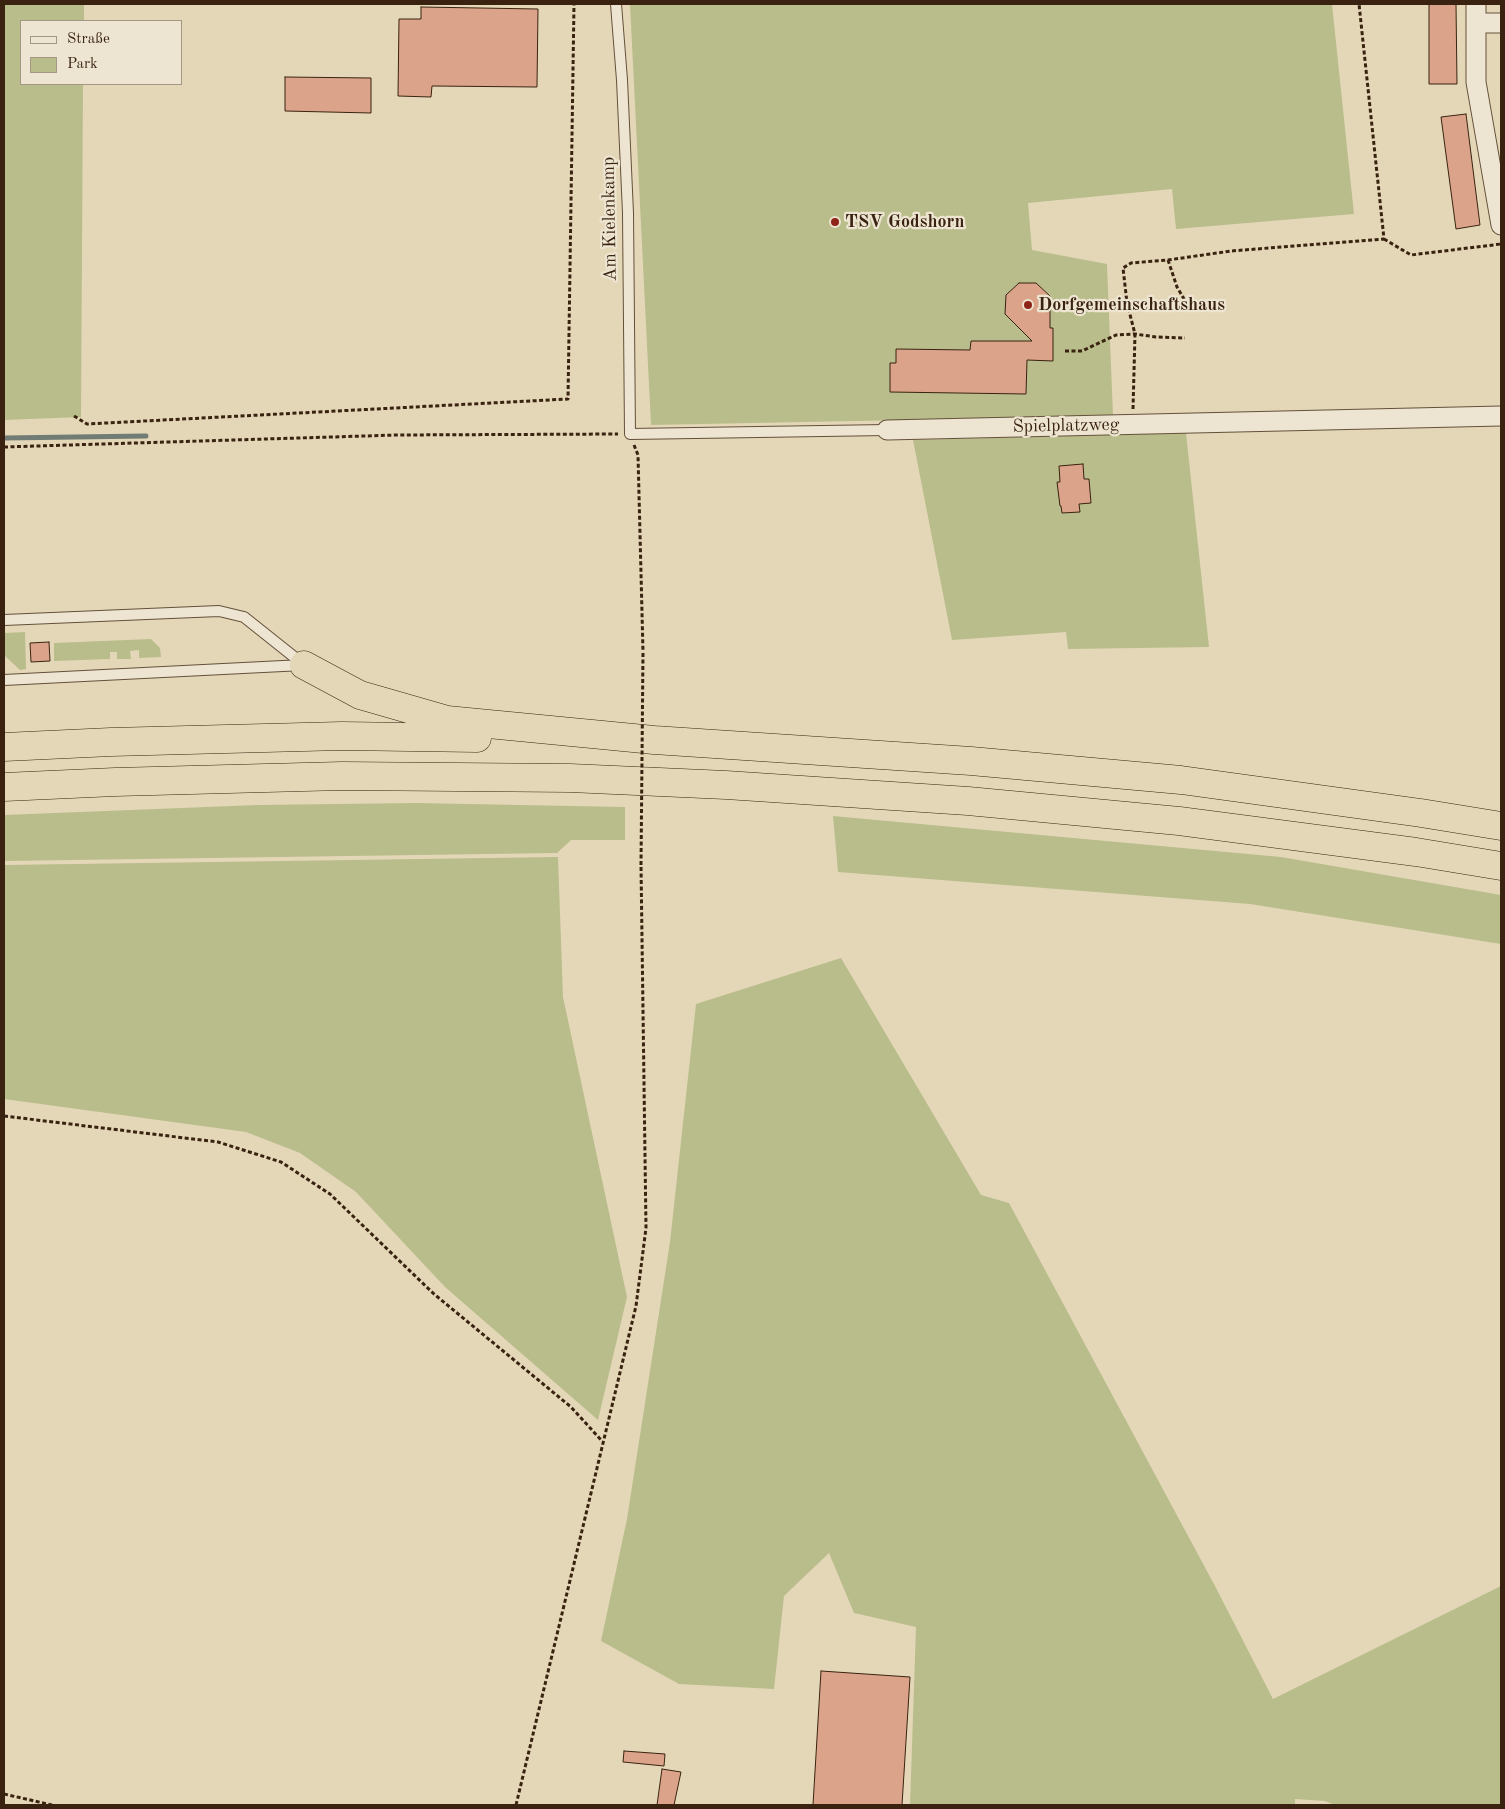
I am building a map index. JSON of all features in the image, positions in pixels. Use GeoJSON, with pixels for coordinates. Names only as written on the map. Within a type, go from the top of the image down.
{"type":"FeatureCollection","features":[{"type":"Feature","properties":{"kind":"highway"},"geometry":{"type":"LineString","coordinates":[[304,665],[360,696],[447,720],[654,740],[951,760],[1172,780],[1421,813],[1501,826]]}},
{"type":"Feature","properties":{"kind":"highway"},"geometry":{"type":"LineString","coordinates":[[4,747],[110,742],[342,736],[654,740]]}},
{"type":"Feature","properties":{"kind":"highway"},"geometry":{"type":"LineString","coordinates":[[4,787],[342,776],[570,778],[726,785],[968,801],[1179,821],[1416,852],[1501,866]]}},
{"type":"Feature","properties":{"kind":"street"},"geometry":{"type":"LineString","coordinates":[[1476,4],[1476,82],[1497,172],[1501,225]]}},
{"type":"Feature","properties":{"kind":"street"},"geometry":{"type":"LineString","coordinates":[[1476,23],[1501,23]]}},
{"type":"Feature","properties":{"kind":"street","name":"Spielplatzweg"},"geometry":{"type":"LineString","coordinates":[[887,430],[1501,416]]}},
{"type":"Feature","properties":{"kind":"lane","name":"Am Kielenkamp"},"geometry":{"type":"LineString","coordinates":[[616,4],[622,80],[628,213],[630,434]]}},
{"type":"Feature","properties":{"kind":"lane","name":"Spielplatzweg"},"geometry":{"type":"LineString","coordinates":[[630,434],[887,430]]}},
{"type":"Feature","properties":{"kind":"lane"},"geometry":{"type":"LineString","coordinates":[[4,620],[219,611],[244,617],[304,665]]}},
{"type":"Feature","properties":{"kind":"lane"},"geometry":{"type":"LineString","coordinates":[[4,680],[304,665]]}},
{"type":"Feature","properties":{"kind":"path"},"geometry":{"type":"LineString","coordinates":[[74,416],[87,424],[568,399],[574,4]]}},
{"type":"Feature","properties":{"kind":"path"},"geometry":{"type":"LineString","coordinates":[[1359,4],[1384,239]]}},
{"type":"Feature","properties":{"kind":"path"},"geometry":{"type":"LineString","coordinates":[[1133,425],[1135,334],[1127,303],[1123,268],[1131,263],[1231,251],[1384,239],[1411,255],[1501,244]]}},
{"type":"Feature","properties":{"kind":"path"},"geometry":{"type":"LineString","coordinates":[[1168,260],[1177,288],[1184,300]]}},
{"type":"Feature","properties":{"kind":"path"},"geometry":{"type":"LineString","coordinates":[[1065,351],[1082,351],[1116,335],[1135,334],[1185,338]]}},
{"type":"Feature","properties":{"kind":"path"},"geometry":{"type":"LineString","coordinates":[[4,447],[397,435],[630,434],[638,455],[643,652],[641,865],[646,1228],[636,1306],[516,1805]]}},
{"type":"Feature","properties":{"kind":"path"},"geometry":{"type":"LineString","coordinates":[[4,1116],[218,1142],[281,1162],[330,1194],[434,1294],[571,1407],[603,1441]]}},
{"type":"Feature","properties":{"kind":"path"},"geometry":{"type":"LineString","coordinates":[[4,1794],[52,1805]]}},
{"type":"Feature","properties":{"kind":"green space"},"geometry":{"type":"Polygon","coordinates":[[[4,4],[84,4],[84,20],[20,20],[20,85],[83,85],[81,417],[4,420],[4,4]]]}},
{"type":"Feature","properties":{"kind":"green space","name":"TSV Godshorn"},"geometry":{"type":"Polygon","coordinates":[[[630,4],[1332,4],[1354,214],[1176,229],[1172,189],[1028,203],[1032,250],[1107,264],[1113,416],[651,425],[630,4]]]}},
{"type":"Feature","properties":{"kind":"green space"},"geometry":{"type":"Polygon","coordinates":[[[1186,433],[1209,647],[1068,649],[1066,632],[952,640],[913,440],[1186,433]]]}},
{"type":"Feature","properties":{"kind":"green space"},"geometry":{"type":"Polygon","coordinates":[[[25,632],[26,669],[20,670],[4,655],[4,633],[25,632]]]}},
{"type":"Feature","properties":{"kind":"green space"},"geometry":{"type":"Polygon","coordinates":[[[151,639],[160,648],[161,657],[139,658],[139,650],[130,651],[131,659],[117,659],[117,652],[110,652],[110,659],[54,661],[54,643],[151,639]]]}},
{"type":"Feature","properties":{"kind":"green space"},"geometry":{"type":"Polygon","coordinates":[[[416,803],[625,807],[625,840],[571,840],[557,853],[4,861],[4,815],[257,805],[416,803]]]}},
{"type":"Feature","properties":{"kind":"green space"},"geometry":{"type":"Polygon","coordinates":[[[833,816],[1281,857],[1501,895],[1501,944],[1250,904],[838,872],[833,816]]]}},
{"type":"Feature","properties":{"kind":"green space"},"geometry":{"type":"Polygon","coordinates":[[[558,857],[563,997],[627,1297],[598,1420],[445,1287],[356,1192],[300,1153],[246,1132],[4,1099],[4,865],[558,857]]]}},
{"type":"Feature","properties":{"kind":"green space"},"geometry":{"type":"Polygon","coordinates":[[[841,958],[981,1195],[1009,1203],[1215,1586],[1273,1699],[1501,1586],[1501,1805],[1335,1805],[1325,1801],[1295,1799],[1295,1805],[910,1805],[916,1627],[854,1613],[829,1553],[784,1596],[774,1689],[679,1684],[601,1641],[627,1519],[670,1242],[696,1004],[841,958]]]}},
{"type":"Feature","properties":{"kind":"building"},"geometry":{"type":"Polygon","coordinates":[[[1429,4],[1456,4],[1457,84],[1429,84],[1429,4]]]}},
{"type":"Feature","properties":{"kind":"building"},"geometry":{"type":"Polygon","coordinates":[[[421,7],[538,9],[537,87],[432,86],[431,97],[398,96],[399,19],[421,19],[421,7]]]}},
{"type":"Feature","properties":{"kind":"building"},"geometry":{"type":"Polygon","coordinates":[[[285,77],[371,78],[371,113],[285,111],[285,77]]]}},
{"type":"Feature","properties":{"kind":"building"},"geometry":{"type":"Polygon","coordinates":[[[1466,114],[1480,225],[1456,229],[1441,117],[1466,114]]]}},
{"type":"Feature","properties":{"kind":"building"},"geometry":{"type":"Polygon","coordinates":[[[1019,283],[1036,283],[1050,296],[1050,328],[1053,328],[1053,361],[1027,360],[1026,394],[890,392],[890,363],[896,363],[896,349],[970,350],[971,341],[1032,341],[1005,314],[1006,295],[1019,283]]]}},
{"type":"Feature","properties":{"kind":"building"},"geometry":{"type":"Polygon","coordinates":[[[1083,464],[1084,479],[1089,479],[1091,503],[1079,504],[1080,512],[1062,513],[1057,482],[1060,482],[1059,466],[1083,464]]]}},
{"type":"Feature","properties":{"kind":"building"},"geometry":{"type":"Polygon","coordinates":[[[49,642],[50,661],[31,662],[30,643],[49,642]]]}},
{"type":"Feature","properties":{"kind":"building"},"geometry":{"type":"Polygon","coordinates":[[[821,1671],[910,1677],[902,1805],[813,1805],[821,1671]]]}},
{"type":"Feature","properties":{"kind":"building"},"geometry":{"type":"Polygon","coordinates":[[[624,1751],[665,1754],[664,1766],[623,1762],[624,1751]]]}},
{"type":"Feature","properties":{"kind":"building"},"geometry":{"type":"Polygon","coordinates":[[[662,1769],[681,1772],[674,1805],[657,1805],[662,1769]]]}},
{"type":"Feature","properties":{"kind":"waterway"},"geometry":{"type":"LineString","coordinates":[[4,438],[146,436]]}},
{"type":"Feature","properties":{"kind":"place","name":"TSV Godshorn"},"geometry":{"type":"Point","coordinates":[835,222]}},
{"type":"Feature","properties":{"kind":"place","name":"Dorfgemeinschaftshaus"},"geometry":{"type":"Point","coordinates":[1028,305]}}]}
